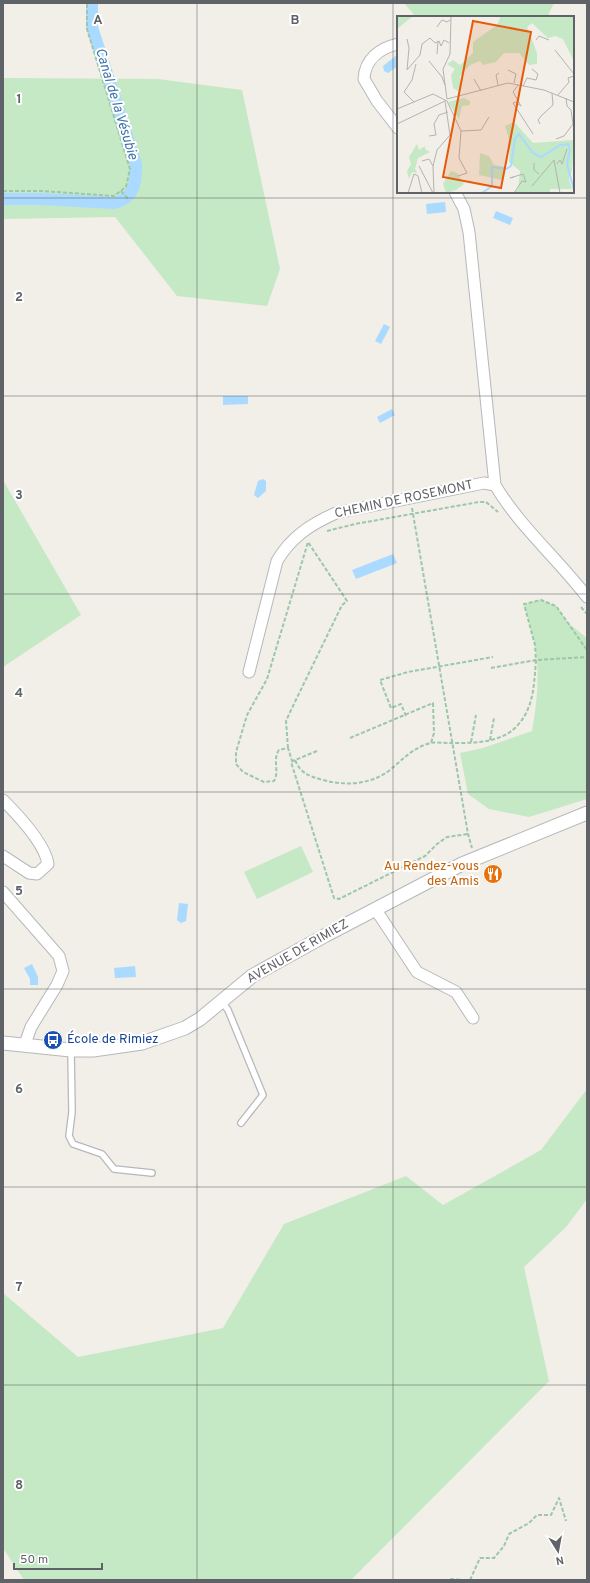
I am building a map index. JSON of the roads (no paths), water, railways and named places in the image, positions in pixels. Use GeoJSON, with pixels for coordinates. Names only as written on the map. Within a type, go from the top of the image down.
{"type":"FeatureCollection","features":[{"type":"Feature","properties":{"kind":"street"},"geometry":{"type":"LineString","coordinates":[[397,44],[389,46],[372,57],[367,66],[364,79],[377,101],[397,127]]}},
{"type":"Feature","properties":{"kind":"street"},"geometry":{"type":"LineString","coordinates":[[456,193],[464,209],[469,232],[495,485],[582,600]]}},
{"type":"Feature","properties":{"kind":"street","name":"CHEMIN DE ROSEMONT"},"geometry":{"type":"LineString","coordinates":[[249,672],[277,561],[286,546],[301,532],[322,519],[336,513],[484,483],[495,485]]}},
{"type":"Feature","properties":{"kind":"street"},"geometry":{"type":"LineString","coordinates":[[3,800],[47,855],[48,864],[37,874],[29,873],[3,856]]}},
{"type":"Feature","properties":{"kind":"street","name":"AVENUE DE RIMIEZ"},"geometry":{"type":"LineString","coordinates":[[3,1043],[25,1044],[71,1050],[120,1047],[162,1037],[185,1028],[222,1001],[252,976],[326,935],[474,858],[587,812]]}},
{"type":"Feature","properties":{"kind":"street"},"geometry":{"type":"LineString","coordinates":[[3,892],[59,956],[62,963],[63,971],[58,984],[32,1027],[25,1044]]}},
{"type":"Feature","properties":{"kind":"street"},"geometry":{"type":"LineString","coordinates":[[376,910],[417,972],[456,992],[473,1018]]}},
{"type":"Feature","properties":{"kind":"lane"},"geometry":{"type":"LineString","coordinates":[[222,1001],[228,1010],[263,1094],[241,1123]]}},
{"type":"Feature","properties":{"kind":"lane"},"geometry":{"type":"LineString","coordinates":[[71,1050],[70,1064],[72,1112],[69,1136],[73,1144],[102,1154],[114,1169],[152,1173]]}},
{"type":"Feature","properties":{"kind":"water"},"geometry":{"type":"Polygon","coordinates":[[[397,55],[397,67],[388,73],[384,71],[383,66],[397,55]]]}},
{"type":"Feature","properties":{"kind":"water"},"geometry":{"type":"Polygon","coordinates":[[[445,202],[446,212],[427,214],[426,204],[445,202]]]}},
{"type":"Feature","properties":{"kind":"water"},"geometry":{"type":"Polygon","coordinates":[[[496,211],[513,218],[510,225],[493,218],[496,211]]]}},
{"type":"Feature","properties":{"kind":"water"},"geometry":{"type":"Polygon","coordinates":[[[384,324],[390,327],[381,344],[375,341],[384,324]]]}},
{"type":"Feature","properties":{"kind":"water"},"geometry":{"type":"Polygon","coordinates":[[[223,396],[248,396],[248,404],[223,405],[223,396]]]}},
{"type":"Feature","properties":{"kind":"water"},"geometry":{"type":"Polygon","coordinates":[[[392,409],[395,415],[380,423],[377,417],[392,409]]]}},
{"type":"Feature","properties":{"kind":"water"},"geometry":{"type":"Polygon","coordinates":[[[263,479],[266,481],[266,491],[258,498],[254,495],[258,481],[263,479]]]}},
{"type":"Feature","properties":{"kind":"water"},"geometry":{"type":"Polygon","coordinates":[[[393,554],[397,563],[356,579],[352,570],[393,554]]]}},
{"type":"Feature","properties":{"kind":"water"},"geometry":{"type":"Polygon","coordinates":[[[179,903],[188,904],[186,921],[181,923],[177,920],[179,903]]]}},
{"type":"Feature","properties":{"kind":"water"},"geometry":{"type":"Polygon","coordinates":[[[32,964],[38,977],[38,985],[30,985],[30,979],[24,968],[32,964]]]}},
{"type":"Feature","properties":{"kind":"water"},"geometry":{"type":"Polygon","coordinates":[[[135,966],[136,977],[115,978],[114,968],[135,966]]]}},
{"type":"Feature","properties":{"kind":"waterway","name":"Canal de la Vésubie"},"geometry":{"type":"LineString","coordinates":[[3,199],[42,199],[115,203],[127,197],[133,188],[136,177],[136,164],[92,27],[92,3]]}},
{"type":"Feature","properties":{"kind":"place","name":"Au Rendez-vous des Amis"},"geometry":{"type":"Point","coordinates":[493,874]}},
{"type":"Feature","properties":{"kind":"place","name":"École de Rimiez"},"geometry":{"type":"Point","coordinates":[53,1040]}}]}
